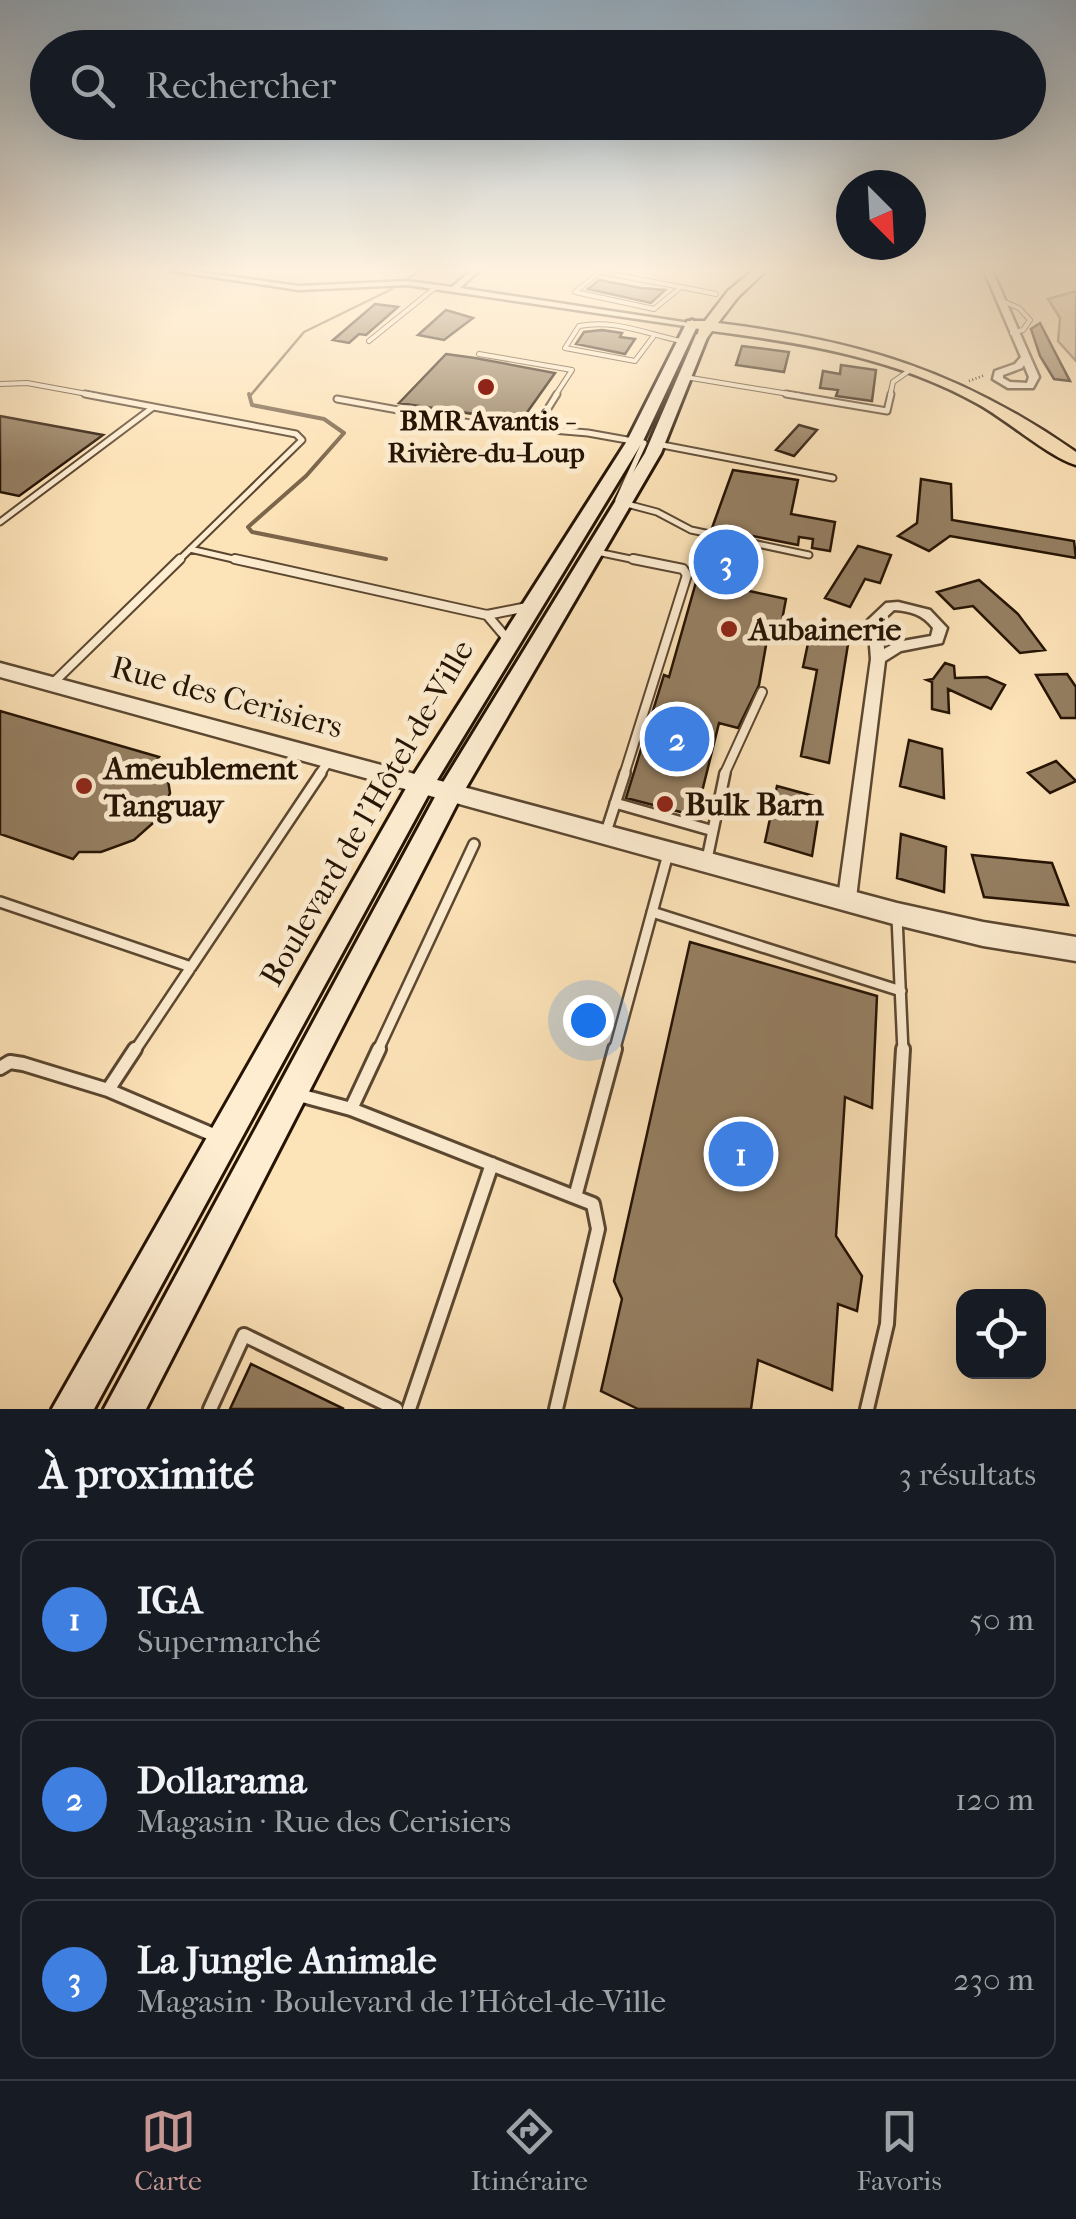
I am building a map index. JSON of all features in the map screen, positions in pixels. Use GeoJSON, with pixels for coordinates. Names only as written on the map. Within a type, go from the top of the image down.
{"type":"FeatureCollection","features":[{"type":"Feature","properties":{"kind":"main road","name":"Boulevard de l'Hôtel-de-Ville"},"geometry":{"type":"LineString","coordinates":[[124,1409],[451,791],[617,513],[681,341],[693,334]]}},
{"type":"Feature","properties":{"kind":"main road","name":"Boulevard de l'Hôtel-de-Ville"},"geometry":{"type":"LineString","coordinates":[[72,1409],[220,1137],[422,783],[531,606],[646,442],[685,377],[699,334]]}},
{"type":"Feature","properties":{"kind":"main road"},"geometry":{"type":"LineString","coordinates":[[747,334],[817,341],[914,367],[1009,412],[1076,460]]}},
{"type":"Feature","properties":{"kind":"street"},"geometry":{"type":"LineString","coordinates":[[1012,334],[1034,377],[1030,386],[1008,385],[998,379],[998,373],[1019,366],[1022,356]]}},
{"type":"Feature","properties":{"kind":"street"},"geometry":{"type":"LineString","coordinates":[[847,898],[878,658],[876,620],[883,609],[911,607],[936,622],[940,634],[930,644],[897,647],[878,658]]}},
{"type":"Feature","properties":{"kind":"street","name":"Rue des Cerisiers"},"geometry":{"type":"LineString","coordinates":[[0,670],[897,914],[1076,949]]}},
{"type":"Feature","properties":{"kind":"lane"},"geometry":{"type":"LineString","coordinates":[[369,341],[378,334]]}},
{"type":"Feature","properties":{"kind":"lane"},"geometry":{"type":"LineString","coordinates":[[574,334],[566,348],[634,361],[643,356],[653,337]]}},
{"type":"Feature","properties":{"kind":"lane"},"geometry":{"type":"LineString","coordinates":[[650,334],[681,341]]}},
{"type":"Feature","properties":{"kind":"lane"},"geometry":{"type":"LineString","coordinates":[[480,354],[572,370],[535,429]]}},
{"type":"Feature","properties":{"kind":"lane"},"geometry":{"type":"LineString","coordinates":[[685,377],[887,411],[892,384],[914,367]]}},
{"type":"Feature","properties":{"kind":"lane"},"geometry":{"type":"LineString","coordinates":[[0,384],[26,384],[153,407],[296,434],[302,440],[52,684]]}},
{"type":"Feature","properties":{"kind":"lane"},"geometry":{"type":"LineString","coordinates":[[338,399],[470,423],[646,442],[834,478]]}},
{"type":"Feature","properties":{"kind":"lane"},"geometry":{"type":"LineString","coordinates":[[0,522],[153,407]]}},
{"type":"Feature","properties":{"kind":"lane"},"geometry":{"type":"LineString","coordinates":[[617,513],[657,512],[691,530],[810,555]]}},
{"type":"Feature","properties":{"kind":"lane"},"geometry":{"type":"LineString","coordinates":[[190,549],[487,615],[531,606]]}},
{"type":"Feature","properties":{"kind":"lane"},"geometry":{"type":"LineString","coordinates":[[593,551],[684,569],[687,575],[606,832]]}},
{"type":"Feature","properties":{"kind":"lane"},"geometry":{"type":"LineString","coordinates":[[487,615],[509,641]]}},
{"type":"Feature","properties":{"kind":"lane"},"geometry":{"type":"LineString","coordinates":[[706,859],[720,786],[734,753],[752,728],[762,692]]}},
{"type":"Feature","properties":{"kind":"lane"},"geometry":{"type":"LineString","coordinates":[[108,1090],[331,758]]}},
{"type":"Feature","properties":{"kind":"lane"},"geometry":{"type":"LineString","coordinates":[[615,803],[710,830]]}},
{"type":"Feature","properties":{"kind":"lane"},"geometry":{"type":"LineString","coordinates":[[350,1108],[474,844]]}},
{"type":"Feature","properties":{"kind":"lane"},"geometry":{"type":"LineString","coordinates":[[575,1198],[669,849]]}},
{"type":"Feature","properties":{"kind":"lane"},"geometry":{"type":"LineString","coordinates":[[0,902],[190,968]]}},
{"type":"Feature","properties":{"kind":"lane"},"geometry":{"type":"LineString","coordinates":[[652,912],[901,990]]}},
{"type":"Feature","properties":{"kind":"lane"},"geometry":{"type":"LineString","coordinates":[[867,1409],[887,1324],[903,1045],[897,914]]}},
{"type":"Feature","properties":{"kind":"lane"},"geometry":{"type":"LineString","coordinates":[[0,1068],[10,1062],[23,1064],[108,1090],[220,1137]]}},
{"type":"Feature","properties":{"kind":"lane"},"geometry":{"type":"LineString","coordinates":[[290,1093],[350,1108],[593,1204],[598,1230],[556,1409]]}},
{"type":"Feature","properties":{"kind":"lane"},"geometry":{"type":"LineString","coordinates":[[409,1409],[492,1164]]}},
{"type":"Feature","properties":{"kind":"lane"},"geometry":{"type":"LineString","coordinates":[[210,1409],[244,1335],[396,1409]]}},
{"type":"Feature","properties":{"kind":"path"},"geometry":{"type":"LineString","coordinates":[[958,385],[998,373]]}},
{"type":"Feature","properties":{"kind":"shaded area"},"geometry":{"type":"Polygon","coordinates":[[[1059,334],[1076,334],[1076,361],[1058,341],[1059,334]]]}},
{"type":"Feature","properties":{"kind":"building"},"geometry":{"type":"Polygon","coordinates":[[[340,334],[367,334],[359,334],[349,343],[333,340],[340,334]]]}},
{"type":"Feature","properties":{"kind":"building"},"geometry":{"type":"Polygon","coordinates":[[[419,334],[452,334],[444,340],[419,334]]]}},
{"type":"Feature","properties":{"kind":"building"},"geometry":{"type":"Polygon","coordinates":[[[583,334],[622,334],[620,337],[635,339],[625,354],[576,344],[583,334]]]}},
{"type":"Feature","properties":{"kind":"building"},"geometry":{"type":"Polygon","coordinates":[[[1033,334],[1046,334],[1070,381],[1054,379],[1033,334]]]}},
{"type":"Feature","properties":{"kind":"building"},"geometry":{"type":"Polygon","coordinates":[[[742,346],[789,352],[784,372],[736,365],[742,346]]]}},
{"type":"Feature","properties":{"kind":"building"},"geometry":{"type":"Polygon","coordinates":[[[446,354],[555,373],[521,421],[399,403],[446,354]]]}},
{"type":"Feature","properties":{"kind":"building"},"geometry":{"type":"Polygon","coordinates":[[[841,365],[876,370],[872,401],[836,396],[838,390],[820,388],[823,371],[840,374],[841,365]]]}},
{"type":"Feature","properties":{"kind":"building"},"geometry":{"type":"Polygon","coordinates":[[[0,416],[103,435],[19,496],[0,492],[0,416]]]}},
{"type":"Feature","properties":{"kind":"building"},"geometry":{"type":"Polygon","coordinates":[[[799,425],[817,430],[794,456],[776,450],[799,425]]]}},
{"type":"Feature","properties":{"kind":"building"},"geometry":{"type":"Polygon","coordinates":[[[733,470],[798,480],[791,514],[835,522],[830,551],[812,548],[813,539],[799,537],[798,545],[712,528],[733,470]]]}},
{"type":"Feature","properties":{"kind":"building"},"geometry":{"type":"Polygon","coordinates":[[[921,479],[951,484],[952,520],[1074,541],[1076,558],[950,536],[929,551],[898,536],[917,523],[921,479]]]}},
{"type":"Feature","properties":{"kind":"building"},"geometry":{"type":"Polygon","coordinates":[[[708,540],[755,552],[745,590],[786,599],[779,636],[768,634],[759,685],[738,728],[719,723],[696,816],[626,798],[664,675],[669,677],[708,540]]]}},
{"type":"Feature","properties":{"kind":"building"},"geometry":{"type":"Polygon","coordinates":[[[858,546],[891,555],[880,583],[865,579],[850,607],[825,598],[858,546]]]}},
{"type":"Feature","properties":{"kind":"building"},"geometry":{"type":"Polygon","coordinates":[[[979,580],[1018,614],[1045,650],[1020,653],[973,606],[954,609],[937,592],[979,580]]]}},
{"type":"Feature","properties":{"kind":"building"},"geometry":{"type":"Polygon","coordinates":[[[811,629],[849,638],[829,763],[801,756],[817,670],[803,667],[811,629]]]}},
{"type":"Feature","properties":{"kind":"building"},"geometry":{"type":"Polygon","coordinates":[[[945,663],[954,666],[955,678],[987,677],[1005,685],[991,709],[948,689],[949,713],[932,709],[932,682],[927,680],[933,679],[945,663]]]}},
{"type":"Feature","properties":{"kind":"building"},"geometry":{"type":"Polygon","coordinates":[[[1067,674],[1076,687],[1076,718],[1061,718],[1036,675],[1067,674]]]}},
{"type":"Feature","properties":{"kind":"building","name":"Ameublement Tanguay"},"geometry":{"type":"Polygon","coordinates":[[[0,711],[159,757],[155,762],[168,780],[170,793],[162,815],[134,840],[101,852],[79,852],[73,859],[0,834],[0,711]]]}},
{"type":"Feature","properties":{"kind":"building"},"geometry":{"type":"Polygon","coordinates":[[[909,740],[942,749],[944,798],[900,786],[909,740]]]}},
{"type":"Feature","properties":{"kind":"building"},"geometry":{"type":"Polygon","coordinates":[[[1056,761],[1076,781],[1050,793],[1028,773],[1056,761]]]}},
{"type":"Feature","properties":{"kind":"building"},"geometry":{"type":"Polygon","coordinates":[[[777,786],[821,798],[812,856],[765,842],[777,786]]]}},
{"type":"Feature","properties":{"kind":"building"},"geometry":{"type":"Polygon","coordinates":[[[901,834],[946,847],[944,892],[897,878],[901,834]]]}},
{"type":"Feature","properties":{"kind":"building"},"geometry":{"type":"Polygon","coordinates":[[[972,855],[1052,863],[1068,905],[984,897],[972,855]]]}},
{"type":"Feature","properties":{"kind":"building"},"geometry":{"type":"Polygon","coordinates":[[[690,942],[877,996],[872,1108],[845,1097],[836,1236],[862,1276],[857,1311],[838,1304],[832,1390],[758,1360],[751,1409],[638,1409],[601,1391],[622,1299],[614,1281],[690,942]]]}},
{"type":"Feature","properties":{"kind":"building"},"geometry":{"type":"Polygon","coordinates":[[[251,1364],[344,1409],[230,1409],[251,1364]]]}},
{"type":"Feature","properties":{"kind":"waterway"},"geometry":{"type":"LineString","coordinates":[[250,396],[303,334]]}},
{"type":"Feature","properties":{"kind":"waterway"},"geometry":{"type":"LineString","coordinates":[[249,394],[252,405],[324,419],[344,433],[306,476],[248,527],[252,532],[386,559]]}},
{"type":"Feature","properties":{"kind":"place","name":"BMR Avantis - Rivière-du-Loup"},"geometry":{"type":"Point","coordinates":[486,387]}},
{"type":"Feature","properties":{"kind":"place","name":"La Jungle Animale"},"geometry":{"type":"Point","coordinates":[726,562]}},
{"type":"Feature","properties":{"kind":"place","name":"Aubainerie"},"geometry":{"type":"Point","coordinates":[729,629]}},
{"type":"Feature","properties":{"kind":"place","name":"Dollarama"},"geometry":{"type":"Point","coordinates":[677,739]}},
{"type":"Feature","properties":{"kind":"place","name":"Ameublement Tanguay"},"geometry":{"type":"Point","coordinates":[84,786]}},
{"type":"Feature","properties":{"kind":"place","name":"Bulk Barn"},"geometry":{"type":"Point","coordinates":[665,804]}},
{"type":"Feature","properties":{"kind":"place","name":"IGA"},"geometry":{"type":"Point","coordinates":[741,1154]}}]}
